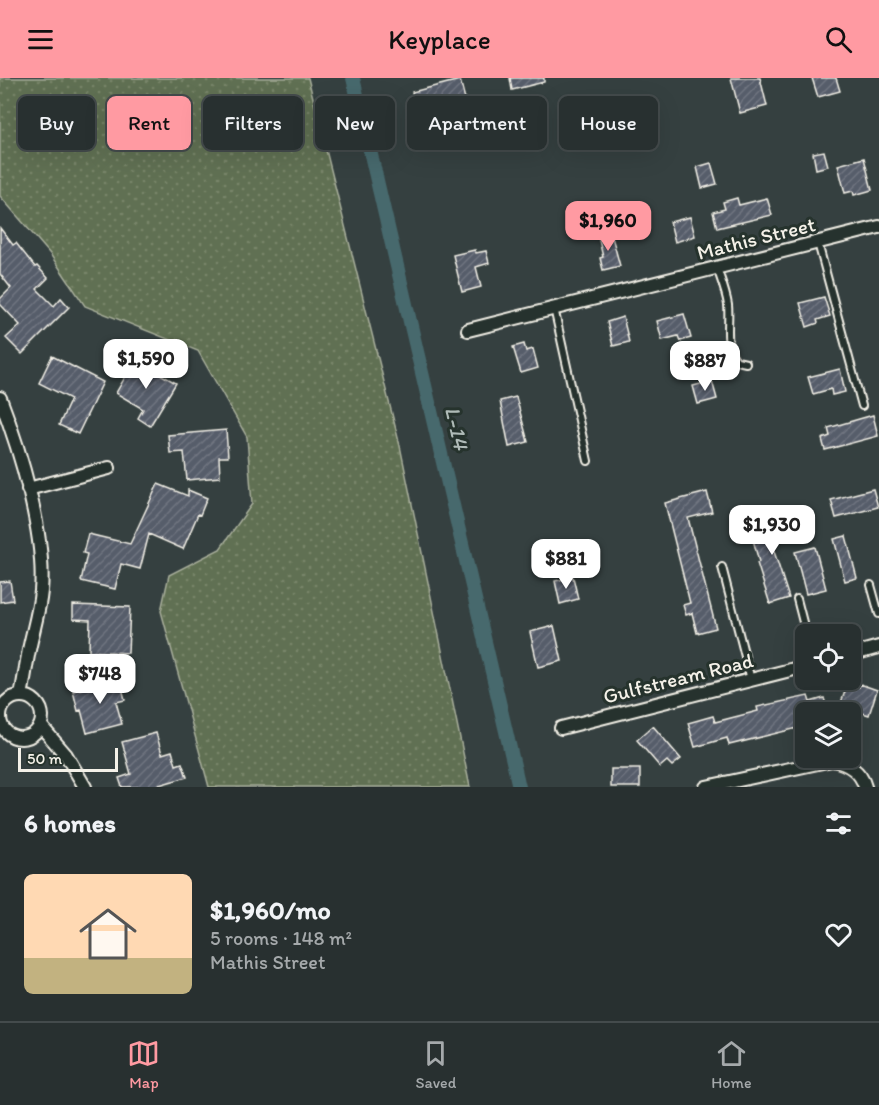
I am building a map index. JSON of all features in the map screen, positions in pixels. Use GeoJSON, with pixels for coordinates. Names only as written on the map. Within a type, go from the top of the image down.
{"type":"FeatureCollection","features":[{"type":"Feature","properties":{"kind":"street","name":"Mathis Street"},"geometry":{"type":"LineString","coordinates":[[468,330],[879,227]]}},
{"type":"Feature","properties":{"kind":"street"},"geometry":{"type":"LineString","coordinates":[[0,398],[9,420],[27,489],[42,560],[41,590],[21,696]]}},
{"type":"Feature","properties":{"kind":"street"},"geometry":{"type":"LineString","coordinates":[[27,489],[109,468]]}},
{"type":"Feature","properties":{"kind":"street"},"geometry":{"type":"LineString","coordinates":[[861,652],[879,647]]}},
{"type":"Feature","properties":{"kind":"street","name":"Gulfstream Road"},"geometry":{"type":"LineString","coordinates":[[561,728],[795,669]]}},
{"type":"Feature","properties":{"kind":"street"},"geometry":{"type":"LineString","coordinates":[[21,696],[29,697],[40,706],[42,719],[40,726],[32,735],[18,738],[7,732],[1,724],[1,712],[8,700],[21,696]]}},
{"type":"Feature","properties":{"kind":"street"},"geometry":{"type":"LineString","coordinates":[[40,726],[66,755],[85,787]]}},
{"type":"Feature","properties":{"kind":"street"},"geometry":{"type":"LineString","coordinates":[[706,787],[832,760],[841,762],[857,772],[865,787]]}},
{"type":"Feature","properties":{"kind":"lane"},"geometry":{"type":"LineString","coordinates":[[818,242],[862,406]]}},
{"type":"Feature","properties":{"kind":"lane"},"geometry":{"type":"LineString","coordinates":[[717,268],[728,307],[728,337],[731,352],[737,361],[746,363]]}},
{"type":"Feature","properties":{"kind":"lane"},"geometry":{"type":"LineString","coordinates":[[554,309],[588,461]]}},
{"type":"Feature","properties":{"kind":"lane"},"geometry":{"type":"LineString","coordinates":[[722,567],[751,680]]}},
{"type":"Feature","properties":{"kind":"lane"},"geometry":{"type":"LineString","coordinates":[[871,585],[879,614]]}},
{"type":"Feature","properties":{"kind":"lane"},"geometry":{"type":"LineString","coordinates":[[797,599],[803,624]]}},
{"type":"Feature","properties":{"kind":"green space"},"geometry":{"type":"Polygon","coordinates":[[[0,78],[308,78],[315,106],[315,150],[326,150],[400,446],[470,787],[209,787],[161,611],[169,575],[220,549],[252,504],[247,437],[198,351],[85,306],[50,254],[0,196],[0,78]]]}},
{"type":"Feature","properties":{"kind":"building"},"geometry":{"type":"Polygon","coordinates":[[[510,78],[544,78],[544,82],[512,90],[510,78]]]}},
{"type":"Feature","properties":{"kind":"building"},"geometry":{"type":"Polygon","coordinates":[[[731,78],[760,78],[767,106],[740,113],[731,78]]]}},
{"type":"Feature","properties":{"kind":"building"},"geometry":{"type":"Polygon","coordinates":[[[812,78],[836,78],[840,91],[818,97],[812,78]]]}},
{"type":"Feature","properties":{"kind":"building"},"geometry":{"type":"Polygon","coordinates":[[[460,80],[464,96],[413,96],[412,92],[460,80]]]}},
{"type":"Feature","properties":{"kind":"building"},"geometry":{"type":"Polygon","coordinates":[[[824,151],[828,166],[816,169],[813,153],[824,151]]]}},
{"type":"Feature","properties":{"kind":"building"},"geometry":{"type":"Polygon","coordinates":[[[864,158],[872,190],[854,195],[853,191],[845,193],[838,165],[864,158]]]}},
{"type":"Feature","properties":{"kind":"building"},"geometry":{"type":"Polygon","coordinates":[[[711,163],[717,184],[702,188],[697,167],[711,163]]]}},
{"type":"Feature","properties":{"kind":"building"},"geometry":{"type":"Polygon","coordinates":[[[737,198],[739,205],[767,198],[772,215],[717,228],[713,212],[725,209],[723,202],[737,198]]]}},
{"type":"Feature","properties":{"kind":"building"},"geometry":{"type":"Polygon","coordinates":[[[690,217],[695,236],[675,242],[670,222],[690,217]]]}},
{"type":"Feature","properties":{"kind":"building"},"geometry":{"type":"Polygon","coordinates":[[[0,228],[13,245],[16,243],[35,267],[37,266],[48,278],[37,289],[54,306],[61,298],[69,307],[22,354],[6,338],[20,325],[0,304],[0,299],[11,288],[0,274],[0,228]]]}},
{"type":"Feature","properties":{"kind":"building"},"geometry":{"type":"Polygon","coordinates":[[[611,233],[620,266],[603,270],[600,258],[603,257],[598,236],[611,233]]]}},
{"type":"Feature","properties":{"kind":"building"},"geometry":{"type":"Polygon","coordinates":[[[475,250],[476,253],[486,251],[489,263],[476,267],[481,287],[462,292],[453,255],[475,250]]]}},
{"type":"Feature","properties":{"kind":"building"},"geometry":{"type":"Polygon","coordinates":[[[824,297],[830,316],[817,320],[818,323],[807,327],[800,303],[824,297]]]}},
{"type":"Feature","properties":{"kind":"building"},"geometry":{"type":"Polygon","coordinates":[[[684,314],[691,338],[680,341],[678,336],[662,340],[657,321],[684,314]]]}},
{"type":"Feature","properties":{"kind":"building"},"geometry":{"type":"Polygon","coordinates":[[[623,317],[629,342],[613,346],[607,322],[623,317]]]}},
{"type":"Feature","properties":{"kind":"building"},"geometry":{"type":"Polygon","coordinates":[[[524,344],[526,351],[533,349],[538,368],[521,373],[513,347],[524,344]]]}},
{"type":"Feature","properties":{"kind":"building"},"geometry":{"type":"Polygon","coordinates":[[[52,356],[103,382],[78,434],[59,425],[71,399],[39,383],[52,356]]]}},
{"type":"Feature","properties":{"kind":"building"},"geometry":{"type":"Polygon","coordinates":[[[135,360],[176,383],[150,426],[138,418],[143,409],[116,393],[135,360]]]}},
{"type":"Feature","properties":{"kind":"building"},"geometry":{"type":"Polygon","coordinates":[[[840,369],[845,392],[832,395],[831,389],[813,394],[808,377],[840,369]]]}},
{"type":"Feature","properties":{"kind":"building"},"geometry":{"type":"Polygon","coordinates":[[[712,381],[717,399],[698,404],[693,386],[712,381]]]}},
{"type":"Feature","properties":{"kind":"building"},"geometry":{"type":"Polygon","coordinates":[[[516,397],[528,442],[509,447],[500,401],[516,397]]]}},
{"type":"Feature","properties":{"kind":"building"},"geometry":{"type":"Polygon","coordinates":[[[873,415],[878,436],[825,450],[822,439],[830,436],[828,428],[873,415]]]}},
{"type":"Feature","properties":{"kind":"building"},"geometry":{"type":"Polygon","coordinates":[[[226,430],[228,457],[219,457],[220,477],[187,480],[184,452],[170,453],[168,435],[226,430]]]}},
{"type":"Feature","properties":{"kind":"building"},"geometry":{"type":"Polygon","coordinates":[[[158,484],[188,496],[188,490],[207,498],[183,549],[149,534],[140,569],[121,564],[115,589],[81,581],[87,554],[83,553],[88,534],[130,544],[158,484]]]}},
{"type":"Feature","properties":{"kind":"building"},"geometry":{"type":"Polygon","coordinates":[[[873,489],[878,507],[836,518],[831,500],[873,489]]]}},
{"type":"Feature","properties":{"kind":"building"},"geometry":{"type":"Polygon","coordinates":[[[707,492],[712,512],[688,518],[716,628],[697,633],[692,613],[686,615],[683,605],[690,603],[665,503],[707,492]]]}},
{"type":"Feature","properties":{"kind":"building"},"geometry":{"type":"Polygon","coordinates":[[[792,517],[797,535],[771,542],[789,598],[770,604],[757,563],[759,562],[750,528],[792,517]]]}},
{"type":"Feature","properties":{"kind":"building"},"geometry":{"type":"Polygon","coordinates":[[[846,536],[857,578],[845,581],[834,539],[846,536]]]}},
{"type":"Feature","properties":{"kind":"building"},"geometry":{"type":"Polygon","coordinates":[[[815,547],[826,589],[806,594],[795,552],[815,547]]]}},
{"type":"Feature","properties":{"kind":"building"},"geometry":{"type":"Polygon","coordinates":[[[573,577],[578,599],[560,604],[555,581],[573,577]]]}},
{"type":"Feature","properties":{"kind":"building"},"geometry":{"type":"Polygon","coordinates":[[[10,581],[13,600],[0,602],[0,582],[10,581]]]}},
{"type":"Feature","properties":{"kind":"building"},"geometry":{"type":"Polygon","coordinates":[[[73,605],[130,607],[128,653],[89,651],[90,620],[73,619],[73,605]]]}},
{"type":"Feature","properties":{"kind":"building"},"geometry":{"type":"Polygon","coordinates":[[[554,626],[562,661],[538,667],[530,632],[554,626]]]}},
{"type":"Feature","properties":{"kind":"building"},"geometry":{"type":"Polygon","coordinates":[[[120,679],[125,700],[116,702],[122,724],[87,733],[73,691],[120,679]]]}},
{"type":"Feature","properties":{"kind":"building"},"geometry":{"type":"Polygon","coordinates":[[[861,684],[877,690],[869,715],[861,712],[861,702],[841,702],[846,690],[861,690],[861,684]]]}},
{"type":"Feature","properties":{"kind":"building"},"geometry":{"type":"Polygon","coordinates":[[[808,696],[810,702],[795,702],[795,729],[729,745],[727,738],[695,747],[688,723],[713,716],[715,722],[758,711],[757,707],[808,696]]]}},
{"type":"Feature","properties":{"kind":"building"},"geometry":{"type":"Polygon","coordinates":[[[824,698],[825,702],[810,702],[824,698]]]}},
{"type":"Feature","properties":{"kind":"building"},"geometry":{"type":"Polygon","coordinates":[[[653,726],[681,759],[672,766],[667,761],[660,767],[637,740],[653,726]]]}},
{"type":"Feature","properties":{"kind":"building"},"geometry":{"type":"Polygon","coordinates":[[[156,733],[162,754],[172,751],[176,765],[182,763],[187,777],[152,787],[122,787],[119,778],[131,774],[122,742],[156,733]]]}},
{"type":"Feature","properties":{"kind":"building"},"geometry":{"type":"Polygon","coordinates":[[[611,769],[640,769],[640,787],[611,787],[611,769]]]}},
{"type":"Feature","properties":{"kind":"waterway","name":"L-14"},"geometry":{"type":"LineString","coordinates":[[353,78],[519,787]]}}]}
